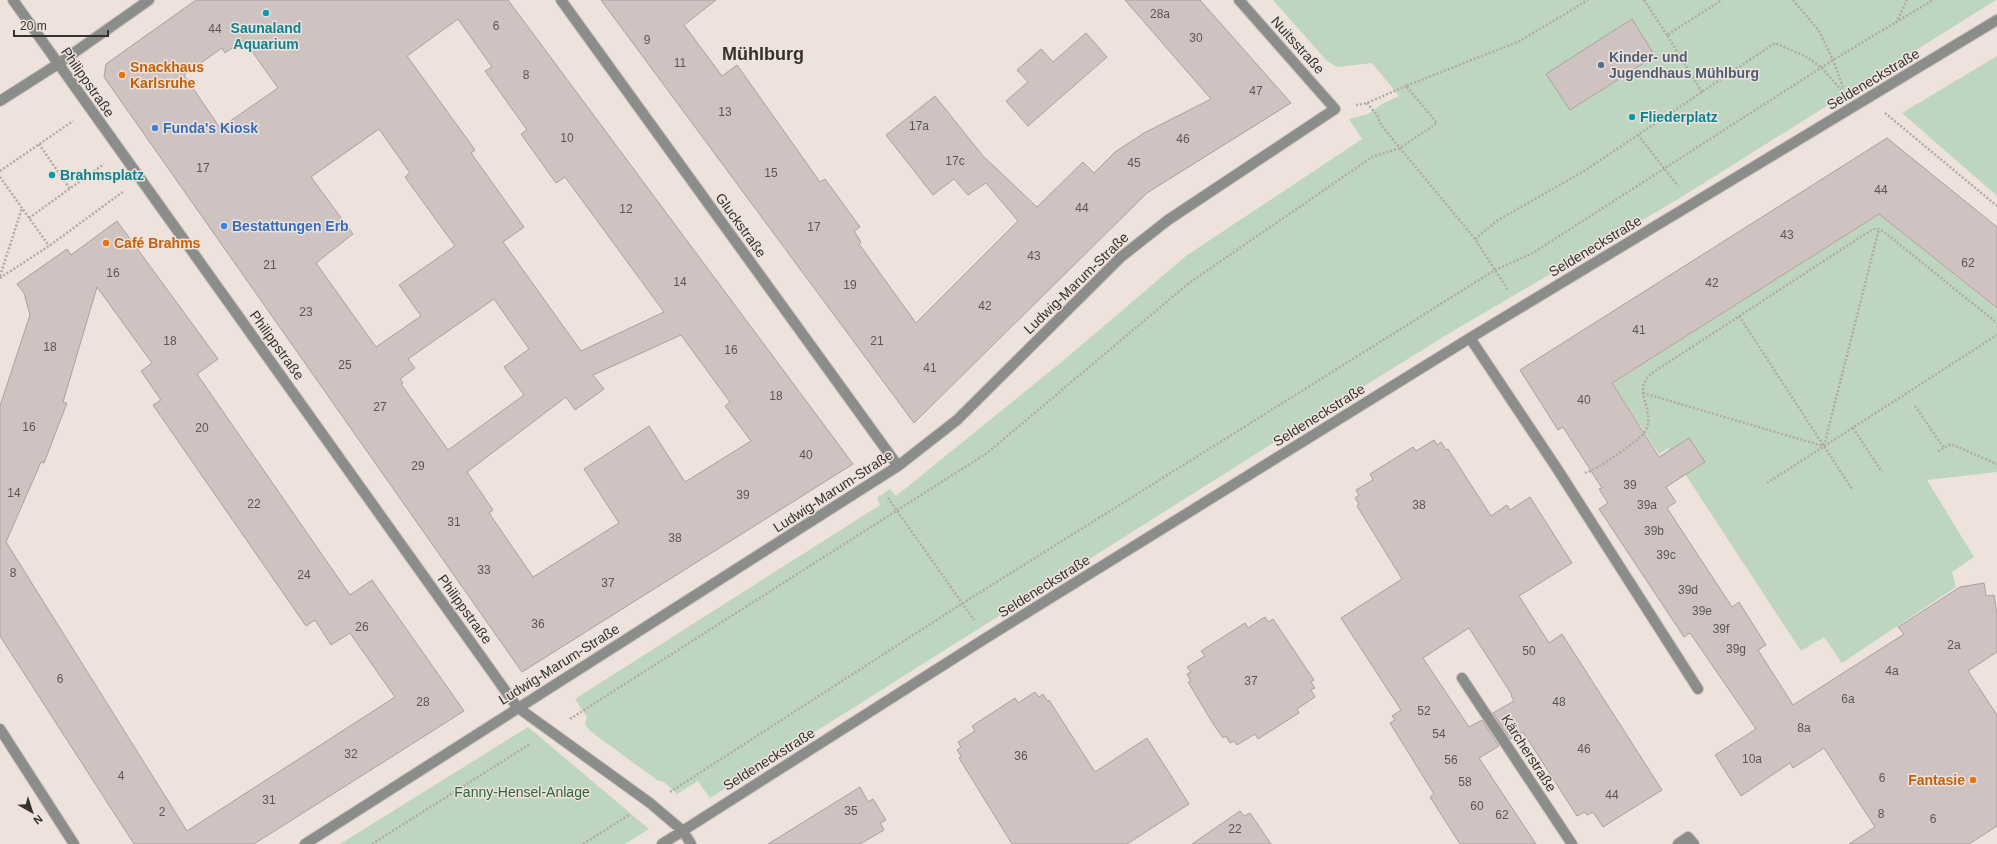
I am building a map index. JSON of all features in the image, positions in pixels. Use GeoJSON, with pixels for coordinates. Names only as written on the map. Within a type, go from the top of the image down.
{"type":"FeatureCollection","features":[{"type":"Feature","properties":{"kind":"street","name":"Philippstraße"},"geometry":{"type":"LineString","coordinates":[[13,0],[517,707]]}},
{"type":"Feature","properties":{"kind":"street"},"geometry":{"type":"LineString","coordinates":[[0,101],[58,64],[149,0]]}},
{"type":"Feature","properties":{"kind":"street","name":"Gluckstraße"},"geometry":{"type":"LineString","coordinates":[[561,0],[898,466]]}},
{"type":"Feature","properties":{"kind":"street","name":"Nuitsstraße"},"geometry":{"type":"LineString","coordinates":[[1239,0],[1335,109]]}},
{"type":"Feature","properties":{"kind":"street","name":"Seldeneckstraße"},"geometry":{"type":"LineString","coordinates":[[662,844],[986,638],[1470,338],[1869,99],[1997,20]]}},
{"type":"Feature","properties":{"kind":"street","name":"Ludwig-Marum-Straße"},"geometry":{"type":"LineString","coordinates":[[305,844],[517,707],[875,482],[898,466],[957,420],[1121,257],[1168,220],[1335,109]]}},
{"type":"Feature","properties":{"kind":"street"},"geometry":{"type":"LineString","coordinates":[[1470,338],[1556,467],[1698,689]]}},
{"type":"Feature","properties":{"kind":"street","name":"Kärcherstraße"},"geometry":{"type":"LineString","coordinates":[[1462,678],[1572,844]]}},
{"type":"Feature","properties":{"kind":"street"},"geometry":{"type":"LineString","coordinates":[[517,707],[650,803],[683,831],[691,844]]}},
{"type":"Feature","properties":{"kind":"street"},"geometry":{"type":"LineString","coordinates":[[0,729],[74,844]]}},
{"type":"Feature","properties":{"kind":"street"},"geometry":{"type":"LineString","coordinates":[[1678,844],[1688,837],[1694,844]]}},
{"type":"Feature","properties":{"kind":"path"},"geometry":{"type":"LineString","coordinates":[[1520,308],[1475,239],[1381,125],[1377,115],[1367,103],[1520,41],[1588,0]]}},
{"type":"Feature","properties":{"kind":"path"},"geometry":{"type":"LineString","coordinates":[[1644,0],[1702,92]]}},
{"type":"Feature","properties":{"kind":"path"},"geometry":{"type":"LineString","coordinates":[[1667,35],[1722,0]]}},
{"type":"Feature","properties":{"kind":"path"},"geometry":{"type":"LineString","coordinates":[[1475,239],[1498,220],[1584,171],[1775,43],[1807,57],[1822,68],[1846,95],[1833,60],[1819,31],[1793,0]]}},
{"type":"Feature","properties":{"kind":"path"},"geometry":{"type":"LineString","coordinates":[[1895,24],[1907,0]]}},
{"type":"Feature","properties":{"kind":"path"},"geometry":{"type":"LineString","coordinates":[[583,844],[650,803],[963,603],[1495,270],[1533,253],[1833,60],[1933,0]]}},
{"type":"Feature","properties":{"kind":"path"},"geometry":{"type":"LineString","coordinates":[[372,844],[896,512],[987,452],[1189,283],[1372,156],[1400,148],[1437,123],[1406,86]]}},
{"type":"Feature","properties":{"kind":"path"},"geometry":{"type":"LineString","coordinates":[[1869,99],[1997,206]]}},
{"type":"Feature","properties":{"kind":"path"},"geometry":{"type":"LineString","coordinates":[[0,170],[90,109]]}},
{"type":"Feature","properties":{"kind":"path"},"geometry":{"type":"LineString","coordinates":[[1638,135],[1665,168],[1690,205]]}},
{"type":"Feature","properties":{"kind":"path"},"geometry":{"type":"LineString","coordinates":[[39,144],[70,189]]}},
{"type":"Feature","properties":{"kind":"path"},"geometry":{"type":"LineString","coordinates":[[29,218],[121,152]]}},
{"type":"Feature","properties":{"kind":"path"},"geometry":{"type":"LineString","coordinates":[[0,177],[49,246]]}},
{"type":"Feature","properties":{"kind":"path"},"geometry":{"type":"LineString","coordinates":[[0,277],[49,246],[140,179]]}},
{"type":"Feature","properties":{"kind":"path"},"geometry":{"type":"LineString","coordinates":[[0,277],[22,208]]}},
{"type":"Feature","properties":{"kind":"path"},"geometry":{"type":"LineString","coordinates":[[1556,467],[1570,473],[1587,473],[1637,440],[1645,432],[1648,421],[1642,386],[1645,379],[1874,229],[1879,229],[1997,323]]}},
{"type":"Feature","properties":{"kind":"path"},"geometry":{"type":"LineString","coordinates":[[1824,447],[1879,229]]}},
{"type":"Feature","properties":{"kind":"path"},"geometry":{"type":"LineString","coordinates":[[1739,316],[1852,489]]}},
{"type":"Feature","properties":{"kind":"path"},"geometry":{"type":"LineString","coordinates":[[1767,483],[1997,335]]}},
{"type":"Feature","properties":{"kind":"path"},"geometry":{"type":"LineString","coordinates":[[1643,393],[1824,447]]}},
{"type":"Feature","properties":{"kind":"path"},"geometry":{"type":"LineString","coordinates":[[1915,406],[1944,448]]}},
{"type":"Feature","properties":{"kind":"path"},"geometry":{"type":"LineString","coordinates":[[1853,428],[1882,472]]}},
{"type":"Feature","properties":{"kind":"path"},"geometry":{"type":"LineString","coordinates":[[1938,451],[1951,444],[1997,464]]}},
{"type":"Feature","properties":{"kind":"path"},"geometry":{"type":"LineString","coordinates":[[875,482],[963,603],[986,638]]}},
{"type":"Feature","properties":{"kind":"green space"},"geometry":{"type":"Polygon","coordinates":[[[1273,0],[1996,0],[1680,198],[1453,331],[1340,401],[710,798],[698,781],[677,794],[664,782],[657,780],[590,731],[585,724],[587,717],[575,699],[880,505],[877,498],[890,489],[896,496],[1064,360],[1186,256],[1362,139],[1349,119],[1368,114],[1382,104],[1399,96],[1372,63],[1337,67],[1327,61],[1273,0]]]}},
{"type":"Feature","properties":{"kind":"green space"},"geometry":{"type":"Polygon","coordinates":[[[1997,56],[1997,196],[1902,113],[1997,56]]]}},
{"type":"Feature","properties":{"kind":"green space"},"geometry":{"type":"Polygon","coordinates":[[[1879,214],[1997,309],[1997,472],[1927,480],[1974,557],[1952,572],[1956,587],[1842,663],[1824,637],[1801,651],[1668,448],[1659,454],[1612,383],[1879,214]]]}},
{"type":"Feature","properties":{"kind":"green space","name":"Fanny-Hensel-Anlage"},"geometry":{"type":"Polygon","coordinates":[[[528,727],[649,829],[625,844],[340,844],[528,727]]]}},
{"type":"Feature","properties":{"kind":"building"},"geometry":{"type":"Polygon","coordinates":[[[196,0],[508,0],[853,464],[522,672],[104,77],[106,64],[196,0]],[[458,19],[407,56],[475,150],[471,153],[524,227],[503,242],[581,351],[664,312],[565,177],[556,183],[521,134],[527,130],[485,71],[492,67],[458,19]],[[244,40],[225,53],[222,48],[184,75],[220,128],[278,88],[244,40]],[[379,129],[311,177],[353,234],[316,263],[376,347],[421,316],[399,285],[455,246],[405,177],[410,173],[379,129]],[[494,299],[408,359],[415,368],[400,379],[403,383],[401,384],[448,450],[524,395],[504,367],[529,349],[494,299]],[[681,335],[593,375],[604,389],[575,410],[566,397],[467,472],[493,510],[489,513],[533,577],[619,523],[584,469],[649,426],[685,482],[751,441],[725,406],[730,402],[681,335]]]}},
{"type":"Feature","properties":{"kind":"building"},"geometry":{"type":"Polygon","coordinates":[[[601,0],[716,0],[684,25],[722,76],[737,65],[820,182],[825,179],[860,227],[854,231],[861,242],[859,244],[916,323],[1018,221],[986,183],[968,195],[954,179],[933,195],[886,135],[935,96],[983,156],[1037,207],[1083,162],[1094,173],[1115,152],[1144,133],[1211,99],[1125,0],[1200,0],[1291,103],[1147,193],[914,423],[601,0]]]}},
{"type":"Feature","properties":{"kind":"building","name":"Kinder- und Jugendhaus Mühlburg"},"geometry":{"type":"Polygon","coordinates":[[[1632,19],[1655,56],[1570,110],[1546,74],[1632,19]]]}},
{"type":"Feature","properties":{"kind":"building"},"geometry":{"type":"Polygon","coordinates":[[[1086,33],[1107,57],[1028,126],[1006,101],[1028,82],[1017,70],[1041,49],[1053,62],[1086,33]]]}},
{"type":"Feature","properties":{"kind":"building"},"geometry":{"type":"Polygon","coordinates":[[[1887,138],[1997,227],[1997,308],[1879,214],[1612,383],[1659,457],[1689,438],[1705,462],[1666,487],[1676,502],[1667,508],[1732,607],[1739,602],[1766,645],[1758,650],[1793,705],[1904,634],[1898,627],[1960,587],[1984,583],[1986,596],[1994,595],[1997,614],[1997,652],[1968,671],[1997,715],[1997,826],[1969,844],[1849,844],[1875,827],[1824,748],[1793,768],[1790,763],[1741,796],[1715,755],[1756,729],[1690,633],[1684,637],[1599,509],[1608,503],[1599,489],[1602,488],[1563,427],[1558,430],[1520,370],[1887,138]]]}},
{"type":"Feature","properties":{"kind":"building"},"geometry":{"type":"Polygon","coordinates":[[[117,221],[218,359],[197,374],[350,595],[372,580],[464,711],[254,844],[134,844],[0,636],[0,406],[30,315],[24,293],[17,284],[67,249],[71,255],[117,221]],[[97,287],[63,402],[67,403],[44,463],[41,462],[6,542],[187,831],[395,697],[350,633],[331,645],[315,620],[306,626],[153,405],[161,400],[141,371],[152,363],[97,287]]]}},
{"type":"Feature","properties":{"kind":"building"},"geometry":{"type":"Polygon","coordinates":[[[1434,440],[1437,445],[1441,442],[1446,450],[1448,449],[1491,516],[1507,505],[1510,510],[1530,497],[1572,563],[1519,596],[1549,643],[1562,634],[1662,790],[1603,827],[1593,812],[1587,815],[1585,812],[1577,816],[1523,732],[1510,739],[1493,713],[1514,701],[1511,696],[1512,695],[1469,628],[1423,658],[1469,727],[1482,720],[1499,746],[1479,758],[1536,844],[1460,844],[1430,797],[1434,794],[1390,723],[1395,720],[1392,716],[1401,710],[1341,618],[1402,579],[1357,506],[1359,504],[1355,498],[1359,495],[1356,490],[1373,480],[1370,474],[1413,447],[1416,451],[1434,440]]]}},
{"type":"Feature","properties":{"kind":"building"},"geometry":{"type":"Polygon","coordinates":[[[1265,617],[1268,622],[1273,619],[1314,680],[1311,682],[1315,688],[1311,690],[1315,697],[1297,709],[1299,713],[1258,739],[1255,734],[1237,745],[1234,741],[1230,743],[1226,736],[1223,738],[1212,722],[1188,682],[1191,681],[1187,674],[1191,672],[1187,667],[1205,656],[1201,651],[1245,623],[1248,628],[1265,617]]]}},
{"type":"Feature","properties":{"kind":"building"},"geometry":{"type":"Polygon","coordinates":[[[1035,692],[1039,697],[1043,694],[1048,702],[1049,700],[1095,772],[1147,738],[1189,804],[1127,844],[1012,844],[959,758],[961,756],[957,750],[961,747],[958,742],[975,731],[972,726],[1015,698],[1018,703],[1035,692]]]}},
{"type":"Feature","properties":{"kind":"building"},"geometry":{"type":"Polygon","coordinates":[[[860,787],[868,802],[873,799],[886,820],[880,823],[884,830],[860,844],[768,844],[860,787]]]}},
{"type":"Feature","properties":{"kind":"building"},"geometry":{"type":"Polygon","coordinates":[[[1240,811],[1244,816],[1250,813],[1271,844],[1192,844],[1240,811]]]}},
{"type":"Feature","properties":{"kind":"place","name":"Saunaland Aquarium"},"geometry":{"type":"Point","coordinates":[266,13]}},
{"type":"Feature","properties":{"kind":"place","name":"Kinder- und Jugendhaus Mühlburg"},"geometry":{"type":"Point","coordinates":[1601,65]}},
{"type":"Feature","properties":{"kind":"place","name":"Snackhaus Karlsruhe"},"geometry":{"type":"Point","coordinates":[122,75]}},
{"type":"Feature","properties":{"kind":"place","name":"Fliederplatz"},"geometry":{"type":"Point","coordinates":[1632,117]}},
{"type":"Feature","properties":{"kind":"place","name":"Funda's Kiosk"},"geometry":{"type":"Point","coordinates":[155,128]}},
{"type":"Feature","properties":{"kind":"place","name":"Brahmsplatz"},"geometry":{"type":"Point","coordinates":[52,175]}},
{"type":"Feature","properties":{"kind":"place","name":"Bestattungen Erb"},"geometry":{"type":"Point","coordinates":[224,226]}},
{"type":"Feature","properties":{"kind":"place","name":"Café Brahms"},"geometry":{"type":"Point","coordinates":[106,243]}},
{"type":"Feature","properties":{"kind":"place","name":"Fantasie"},"geometry":{"type":"Point","coordinates":[1973,780]}},
{"type":"Feature","properties":{"kind":"district","name":"Mühlburg"},"geometry":{"type":"Point","coordinates":[763,54]}}]}
